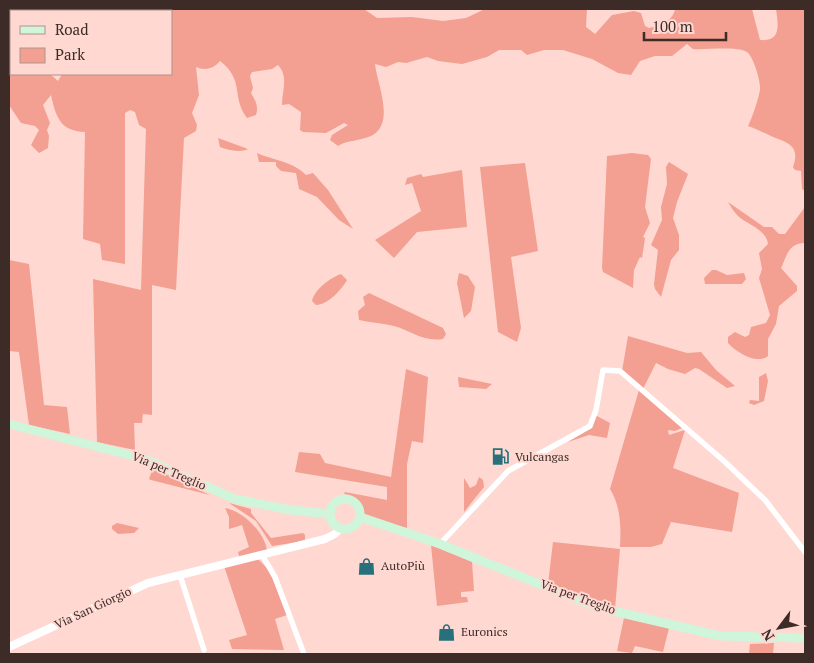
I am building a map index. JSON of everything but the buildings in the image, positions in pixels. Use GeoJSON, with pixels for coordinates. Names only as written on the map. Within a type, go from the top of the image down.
{"type":"FeatureCollection","features":[{"type":"Feature","properties":{"kind":"main road","name":"Via per Treglio"},"geometry":{"type":"LineString","coordinates":[[9,424],[145,459],[235,499],[291,510],[329,514]]}},
{"type":"Feature","properties":{"kind":"main road"},"geometry":{"type":"LineString","coordinates":[[349,499],[356,504],[360,517],[354,526],[340,528],[333,524],[329,514],[335,501],[349,499]]}},
{"type":"Feature","properties":{"kind":"main road","name":"Via per Treglio"},"geometry":{"type":"LineString","coordinates":[[360,517],[440,544],[584,602],[634,617],[720,636],[762,639],[805,638]]}},
{"type":"Feature","properties":{"kind":"street"},"geometry":{"type":"LineString","coordinates":[[440,544],[508,471],[590,426],[596,410],[603,370],[620,371],[724,461],[768,503],[805,552]]}},
{"type":"Feature","properties":{"kind":"street","name":"Via San Giorgio"},"geometry":{"type":"LineString","coordinates":[[9,647],[148,583],[331,537],[340,528]]}},
{"type":"Feature","properties":{"kind":"street"},"geometry":{"type":"LineString","coordinates":[[262,555],[275,577],[304,654]]}},
{"type":"Feature","properties":{"kind":"street"},"geometry":{"type":"LineString","coordinates":[[180,575],[204,650]]}},
{"type":"Feature","properties":{"kind":"green space"},"geometry":{"type":"Polygon","coordinates":[[[9,9],[364,9],[377,18],[412,17],[443,21],[466,18],[485,9],[587,9],[586,27],[595,34],[612,15],[634,11],[641,13],[645,26],[649,28],[669,20],[675,9],[752,9],[760,40],[767,40],[772,38],[777,31],[776,9],[805,9],[805,191],[802,189],[801,171],[795,170],[793,167],[795,155],[792,147],[784,141],[748,126],[760,87],[752,58],[747,52],[742,50],[693,49],[687,44],[672,56],[655,56],[640,61],[631,75],[618,73],[592,59],[563,50],[544,50],[527,55],[521,50],[499,50],[487,57],[462,64],[438,61],[427,57],[406,63],[398,62],[386,67],[375,64],[383,103],[384,113],[382,122],[378,130],[371,136],[338,146],[330,140],[332,135],[348,125],[344,123],[326,133],[303,132],[300,130],[301,112],[289,104],[282,105],[284,79],[278,65],[272,69],[252,72],[250,76],[253,88],[251,93],[256,103],[257,112],[256,115],[247,118],[242,110],[233,75],[228,68],[220,61],[215,66],[209,68],[202,69],[196,67],[199,95],[192,113],[197,125],[196,131],[184,138],[176,290],[152,285],[152,415],[143,414],[142,423],[134,423],[135,450],[97,442],[93,279],[141,290],[146,129],[139,125],[135,112],[130,110],[125,113],[125,264],[102,260],[100,244],[83,239],[85,132],[70,129],[60,121],[51,95],[43,105],[50,123],[47,130],[49,136],[48,148],[39,153],[31,145],[39,130],[35,126],[21,123],[9,105],[9,9]]]}},
{"type":"Feature","properties":{"kind":"green space"},"geometry":{"type":"Polygon","coordinates":[[[218,138],[248,149],[238,151],[220,147],[218,138]]]}},
{"type":"Feature","properties":{"kind":"green space"},"geometry":{"type":"Polygon","coordinates":[[[257,153],[289,164],[306,175],[313,173],[328,190],[353,229],[339,220],[317,197],[299,189],[296,173],[281,171],[276,166],[276,162],[259,162],[257,153]]]}},
{"type":"Feature","properties":{"kind":"green space"},"geometry":{"type":"Polygon","coordinates":[[[632,153],[648,155],[651,159],[645,207],[650,223],[643,237],[645,238],[642,258],[640,257],[634,270],[633,288],[603,272],[602,268],[607,156],[632,153]]]}},
{"type":"Feature","properties":{"kind":"green space"},"geometry":{"type":"Polygon","coordinates":[[[669,162],[688,174],[673,218],[679,235],[679,250],[671,260],[661,297],[654,284],[658,250],[651,245],[662,220],[661,207],[667,184],[666,167],[669,162]]]}},
{"type":"Feature","properties":{"kind":"green space"},"geometry":{"type":"Polygon","coordinates":[[[525,163],[538,251],[511,257],[521,328],[517,342],[498,332],[480,167],[525,163]]]}},
{"type":"Feature","properties":{"kind":"green space"},"geometry":{"type":"Polygon","coordinates":[[[462,170],[467,227],[417,232],[394,258],[375,240],[421,211],[412,183],[405,185],[407,178],[421,174],[423,177],[462,170]]]}},
{"type":"Feature","properties":{"kind":"green space"},"geometry":{"type":"Polygon","coordinates":[[[728,202],[764,227],[772,227],[779,234],[785,234],[805,207],[805,243],[795,245],[792,248],[781,268],[797,286],[797,291],[779,306],[776,324],[768,339],[768,356],[763,358],[758,359],[746,356],[728,343],[728,337],[735,332],[745,337],[749,335],[751,327],[766,323],[770,315],[759,278],[762,269],[759,253],[768,244],[767,239],[760,231],[738,216],[728,202]]]}},
{"type":"Feature","properties":{"kind":"green space"},"geometry":{"type":"Polygon","coordinates":[[[9,260],[29,264],[44,405],[67,407],[70,434],[29,425],[19,352],[9,351],[9,260]]]}},
{"type":"Feature","properties":{"kind":"green space"},"geometry":{"type":"Polygon","coordinates":[[[712,270],[727,275],[744,273],[746,279],[742,284],[705,284],[704,278],[712,270]]]}},
{"type":"Feature","properties":{"kind":"green space"},"geometry":{"type":"Polygon","coordinates":[[[459,273],[468,276],[475,287],[471,311],[464,318],[457,283],[459,273]]]}},
{"type":"Feature","properties":{"kind":"green space"},"geometry":{"type":"Polygon","coordinates":[[[341,274],[347,280],[342,288],[330,299],[316,305],[312,301],[316,292],[332,278],[341,274]]]}},
{"type":"Feature","properties":{"kind":"green space"},"geometry":{"type":"Polygon","coordinates":[[[369,293],[443,328],[446,334],[443,339],[429,339],[394,326],[359,320],[358,311],[365,305],[363,297],[369,293]]]}},
{"type":"Feature","properties":{"kind":"green space"},"geometry":{"type":"Polygon","coordinates":[[[628,336],[687,353],[701,352],[716,370],[735,386],[727,388],[699,369],[695,368],[685,374],[656,363],[643,389],[622,371],[628,336]]]}},
{"type":"Feature","properties":{"kind":"green space"},"geometry":{"type":"Polygon","coordinates":[[[406,369],[428,377],[423,443],[412,441],[407,464],[407,528],[371,520],[354,498],[344,494],[345,492],[387,500],[387,487],[295,472],[299,452],[320,454],[325,463],[391,477],[406,369]]]}},
{"type":"Feature","properties":{"kind":"green space"},"geometry":{"type":"Polygon","coordinates":[[[766,373],[768,381],[764,401],[754,405],[749,403],[750,400],[759,401],[759,377],[766,373]]]}},
{"type":"Feature","properties":{"kind":"green space"},"geometry":{"type":"Polygon","coordinates":[[[458,377],[492,384],[486,389],[459,387],[458,377]]]}},
{"type":"Feature","properties":{"kind":"green space"},"geometry":{"type":"Polygon","coordinates":[[[639,390],[682,428],[675,431],[668,430],[669,435],[685,430],[673,468],[739,493],[732,532],[671,522],[662,544],[651,547],[620,547],[618,510],[610,489],[639,390]]]}},
{"type":"Feature","properties":{"kind":"green space"},"geometry":{"type":"Polygon","coordinates":[[[595,415],[610,423],[607,438],[589,435],[568,442],[583,433],[595,415]]]}},
{"type":"Feature","properties":{"kind":"green space"},"geometry":{"type":"Polygon","coordinates":[[[153,468],[210,495],[151,480],[149,479],[153,468]]]}},
{"type":"Feature","properties":{"kind":"green space"},"geometry":{"type":"Polygon","coordinates":[[[479,477],[483,480],[484,487],[464,512],[464,478],[470,488],[476,485],[479,477]]]}},
{"type":"Feature","properties":{"kind":"green space"},"geometry":{"type":"Polygon","coordinates":[[[229,503],[251,509],[251,513],[271,538],[303,533],[305,541],[272,546],[256,521],[229,503]]]}},
{"type":"Feature","properties":{"kind":"green space"},"geometry":{"type":"Polygon","coordinates":[[[225,508],[239,513],[252,523],[262,536],[267,550],[240,559],[238,552],[249,547],[242,525],[229,529],[229,517],[225,508]]]}},
{"type":"Feature","properties":{"kind":"green space"},"geometry":{"type":"Polygon","coordinates":[[[117,523],[139,528],[134,533],[118,534],[112,529],[112,526],[117,523]]]}},
{"type":"Feature","properties":{"kind":"green space"},"geometry":{"type":"Polygon","coordinates":[[[553,542],[620,549],[615,609],[548,584],[553,542]]]}},
{"type":"Feature","properties":{"kind":"green space"},"geometry":{"type":"Polygon","coordinates":[[[431,545],[472,562],[474,591],[461,592],[461,597],[467,597],[468,602],[437,606],[431,545]]]}},
{"type":"Feature","properties":{"kind":"green space"},"geometry":{"type":"Polygon","coordinates":[[[258,559],[269,570],[287,615],[275,619],[284,650],[232,649],[229,640],[247,635],[224,566],[258,559]]]}},
{"type":"Feature","properties":{"kind":"green space"},"geometry":{"type":"Polygon","coordinates":[[[624,618],[669,628],[663,652],[635,646],[632,653],[617,651],[624,618]]]}},
{"type":"Feature","properties":{"kind":"green space"},"geometry":{"type":"Polygon","coordinates":[[[774,643],[773,654],[749,654],[750,644],[774,643]]]}},
{"type":"Feature","properties":{"kind":"place","name":"Vulcangas"},"geometry":{"type":"Point","coordinates":[501,457]}},
{"type":"Feature","properties":{"kind":"place","name":"AutoPiù"},"geometry":{"type":"Point","coordinates":[367,566]}},
{"type":"Feature","properties":{"kind":"place","name":"Euronics"},"geometry":{"type":"Point","coordinates":[447,632]}}]}
